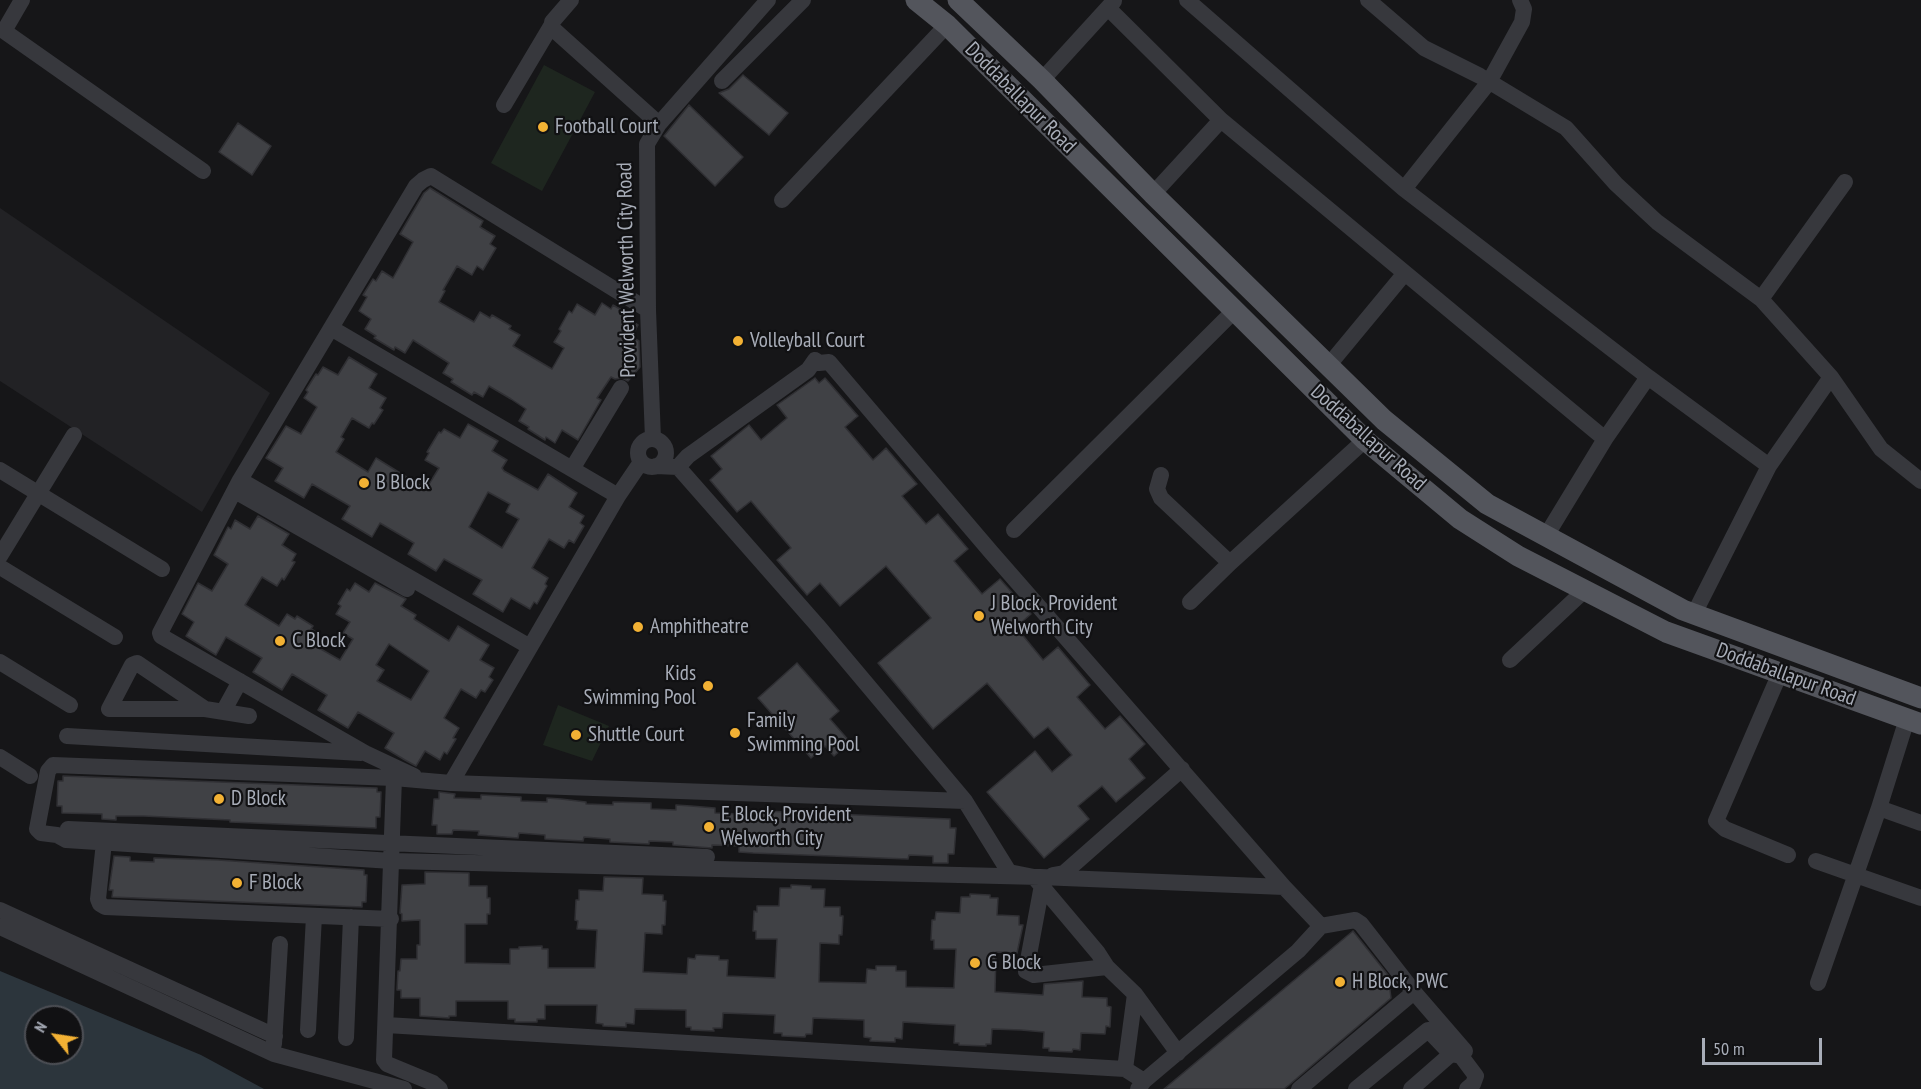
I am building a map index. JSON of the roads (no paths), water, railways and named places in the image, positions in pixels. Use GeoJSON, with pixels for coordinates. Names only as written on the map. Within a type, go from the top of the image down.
{"type":"FeatureCollection","features":[{"type":"Feature","properties":{"kind":"main road","name":"Doddaballapur Road"},"geometry":{"type":"LineString","coordinates":[[916,0],[947,26],[1233,312],[1365,440],[1460,519],[1518,556],[1666,632],[1914,721]]}},
{"type":"Feature","properties":{"kind":"main road","name":"Doddaballapur Road"},"geometry":{"type":"LineString","coordinates":[[958,0],[1042,80],[1153,194],[1384,420],[1487,504],[1683,610],[1921,698]]}},
{"type":"Feature","properties":{"kind":"street"},"geometry":{"type":"LineString","coordinates":[[22,0],[4,31],[203,171]]}},
{"type":"Feature","properties":{"kind":"street"},"geometry":{"type":"LineString","coordinates":[[504,105],[551,26],[571,0]]}},
{"type":"Feature","properties":{"kind":"street","name":"Provident Welworth City Road"},"geometry":{"type":"LineString","coordinates":[[653,439],[648,310],[647,144],[659,124],[768,0]]}},
{"type":"Feature","properties":{"kind":"street"},"geometry":{"type":"LineString","coordinates":[[722,81],[803,0]]}},
{"type":"Feature","properties":{"kind":"street"},"geometry":{"type":"LineString","coordinates":[[1187,0],[1404,189],[1648,377],[1769,466]]}},
{"type":"Feature","properties":{"kind":"street"},"geometry":{"type":"LineString","coordinates":[[1368,0],[1424,48],[1489,82],[1566,128],[1616,183],[1657,222],[1761,299],[1832,377],[1881,449],[1921,481]]}},
{"type":"Feature","properties":{"kind":"street"},"geometry":{"type":"LineString","coordinates":[[1404,189],[1489,82],[1522,22],[1524,9],[1520,0]]}},
{"type":"Feature","properties":{"kind":"street"},"geometry":{"type":"LineString","coordinates":[[1042,80],[1112,4],[1221,120],[1605,439]]}},
{"type":"Feature","properties":{"kind":"street"},"geometry":{"type":"LineString","coordinates":[[551,26],[659,124]]}},
{"type":"Feature","properties":{"kind":"street"},"geometry":{"type":"LineString","coordinates":[[782,200],[947,26]]}},
{"type":"Feature","properties":{"kind":"street"},"geometry":{"type":"LineString","coordinates":[[1153,194],[1221,120]]}},
{"type":"Feature","properties":{"kind":"street"},"geometry":{"type":"LineString","coordinates":[[426,781],[365,753],[161,636],[160,633],[237,485],[416,186],[430,176],[648,310]]}},
{"type":"Feature","properties":{"kind":"street"},"geometry":{"type":"LineString","coordinates":[[1761,299],[1845,182]]}},
{"type":"Feature","properties":{"kind":"street"},"geometry":{"type":"LineString","coordinates":[[1328,366],[1405,273]]}},
{"type":"Feature","properties":{"kind":"street"},"geometry":{"type":"LineString","coordinates":[[1014,530],[1233,312]]}},
{"type":"Feature","properties":{"kind":"street"},"geometry":{"type":"LineString","coordinates":[[328,333],[573,469],[616,500]]}},
{"type":"Feature","properties":{"kind":"street"},"geometry":{"type":"LineString","coordinates":[[328,333],[616,500]]}},
{"type":"Feature","properties":{"kind":"street"},"geometry":{"type":"LineString","coordinates":[[678,467],[688,456],[808,370],[814,360],[819,363],[829,362],[991,552],[1284,887],[1321,926]]}},
{"type":"Feature","properties":{"kind":"street"},"geometry":{"type":"LineString","coordinates":[[1546,536],[1605,439],[1648,377]]}},
{"type":"Feature","properties":{"kind":"street"},"geometry":{"type":"LineString","coordinates":[[1694,614],[1769,466],[1832,377]]}},
{"type":"Feature","properties":{"kind":"street"},"geometry":{"type":"LineString","coordinates":[[573,469],[621,388]]}},
{"type":"Feature","properties":{"kind":"street"},"geometry":{"type":"LineString","coordinates":[[0,556],[74,435]]}},
{"type":"Feature","properties":{"kind":"street"},"geometry":{"type":"LineString","coordinates":[[452,783],[616,500],[649,464],[665,459],[663,444],[653,439],[643,442],[640,446],[639,457],[649,464],[678,467],[825,634],[965,801],[1009,872]]}},
{"type":"Feature","properties":{"kind":"street"},"geometry":{"type":"LineString","coordinates":[[1190,602],[1365,440]]}},
{"type":"Feature","properties":{"kind":"street"},"geometry":{"type":"LineString","coordinates":[[0,471],[162,569]]}},
{"type":"Feature","properties":{"kind":"street"},"geometry":{"type":"LineString","coordinates":[[1161,475],[1156,489],[1161,498],[1230,563]]}},
{"type":"Feature","properties":{"kind":"street"},"geometry":{"type":"LineString","coordinates":[[237,485],[528,651]]}},
{"type":"Feature","properties":{"kind":"street"},"geometry":{"type":"LineString","coordinates":[[0,567],[115,637]]}},
{"type":"Feature","properties":{"kind":"street"},"geometry":{"type":"LineString","coordinates":[[1510,660],[1585,590]]}},
{"type":"Feature","properties":{"kind":"street"},"geometry":{"type":"LineString","coordinates":[[0,662],[70,705]]}},
{"type":"Feature","properties":{"kind":"street"},"geometry":{"type":"LineString","coordinates":[[205,709],[137,663],[132,665],[109,709],[205,709],[249,716]]}},
{"type":"Feature","properties":{"kind":"street"},"geometry":{"type":"LineString","coordinates":[[1780,673],[1716,821],[1725,829],[1788,855]]}},
{"type":"Feature","properties":{"kind":"street"},"geometry":{"type":"LineString","coordinates":[[222,712],[240,681]]}},
{"type":"Feature","properties":{"kind":"street"},"geometry":{"type":"LineString","coordinates":[[1818,983],[1879,808],[1914,721]]}},
{"type":"Feature","properties":{"kind":"street"},"geometry":{"type":"LineString","coordinates":[[67,736],[365,753]]}},
{"type":"Feature","properties":{"kind":"street"},"geometry":{"type":"LineString","coordinates":[[0,757],[30,776]]}},
{"type":"Feature","properties":{"kind":"street"},"geometry":{"type":"LineString","coordinates":[[965,801],[452,783],[394,778],[53,765],[48,771],[37,829],[41,833],[57,835],[66,840],[392,861],[1284,887]]}},
{"type":"Feature","properties":{"kind":"street"},"geometry":{"type":"LineString","coordinates":[[57,835],[66,829],[393,842],[1009,872],[1039,880],[1064,873],[1182,769]]}},
{"type":"Feature","properties":{"kind":"street"},"geometry":{"type":"LineString","coordinates":[[394,778],[385,1062],[433,1083],[440,1089]]}},
{"type":"Feature","properties":{"kind":"street"},"geometry":{"type":"LineString","coordinates":[[1879,808],[1921,823]]}},
{"type":"Feature","properties":{"kind":"street"},"geometry":{"type":"LineString","coordinates":[[104,842],[98,899],[105,907],[391,919]]}},
{"type":"Feature","properties":{"kind":"street"},"geometry":{"type":"LineString","coordinates":[[1816,861],[1921,898]]}},
{"type":"Feature","properties":{"kind":"street"},"geometry":{"type":"LineString","coordinates":[[1039,880],[1048,895],[1098,953],[1107,967],[1135,994],[1178,1053]]}},
{"type":"Feature","properties":{"kind":"street"},"geometry":{"type":"LineString","coordinates":[[1039,880],[1026,971],[1034,975],[1107,967]]}},
{"type":"Feature","properties":{"kind":"street"},"geometry":{"type":"LineString","coordinates":[[0,910],[275,1036]]}},
{"type":"Feature","properties":{"kind":"street"},"geometry":{"type":"LineString","coordinates":[[308,1030],[314,916]]}},
{"type":"Feature","properties":{"kind":"street"},"geometry":{"type":"LineString","coordinates":[[346,1038],[351,917]]}},
{"type":"Feature","properties":{"kind":"street"},"geometry":{"type":"LineString","coordinates":[[386,1025],[1125,1069],[1141,1085],[1298,951],[1321,926],[1354,920],[1361,924],[1414,992],[1465,1051],[1456,1055],[1411,1089]]}},
{"type":"Feature","properties":{"kind":"street"},"geometry":{"type":"LineString","coordinates":[[0,927],[274,1054],[404,1089]]}},
{"type":"Feature","properties":{"kind":"street"},"geometry":{"type":"LineString","coordinates":[[274,1054],[280,944]]}},
{"type":"Feature","properties":{"kind":"street"},"geometry":{"type":"LineString","coordinates":[[1299,1089],[1414,992]]}},
{"type":"Feature","properties":{"kind":"street"},"geometry":{"type":"LineString","coordinates":[[1125,1069],[1135,994]]}},
{"type":"Feature","properties":{"kind":"street"},"geometry":{"type":"LineString","coordinates":[[1356,1089],[1428,1029],[1476,1076],[1473,1084],[1467,1089]]}},
{"type":"Feature","properties":{"kind":"place","name":"Football Court"},"geometry":{"type":"Point","coordinates":[543,127]}},
{"type":"Feature","properties":{"kind":"place","name":"Volleyball Court"},"geometry":{"type":"Point","coordinates":[738,341]}},
{"type":"Feature","properties":{"kind":"place","name":"B Block"},"geometry":{"type":"Point","coordinates":[364,483]}},
{"type":"Feature","properties":{"kind":"place","name":"J Block, Provident Welworth City"},"geometry":{"type":"Point","coordinates":[979,616]}},
{"type":"Feature","properties":{"kind":"place","name":"Amphitheatre"},"geometry":{"type":"Point","coordinates":[638,627]}},
{"type":"Feature","properties":{"kind":"place","name":"C Block"},"geometry":{"type":"Point","coordinates":[280,641]}},
{"type":"Feature","properties":{"kind":"place","name":"Kids Swimming Pool"},"geometry":{"type":"Point","coordinates":[708,686]}},
{"type":"Feature","properties":{"kind":"place","name":"Family Swimming Pool"},"geometry":{"type":"Point","coordinates":[735,733]}},
{"type":"Feature","properties":{"kind":"place","name":"Shuttle Court"},"geometry":{"type":"Point","coordinates":[576,735]}},
{"type":"Feature","properties":{"kind":"place","name":"D Block"},"geometry":{"type":"Point","coordinates":[219,799]}},
{"type":"Feature","properties":{"kind":"place","name":"E Block, Provident Welworth City"},"geometry":{"type":"Point","coordinates":[709,827]}},
{"type":"Feature","properties":{"kind":"place","name":"F Block"},"geometry":{"type":"Point","coordinates":[237,883]}},
{"type":"Feature","properties":{"kind":"place","name":"G Block"},"geometry":{"type":"Point","coordinates":[975,963]}},
{"type":"Feature","properties":{"kind":"place","name":"H Block, PWC"},"geometry":{"type":"Point","coordinates":[1340,982]}}]}
